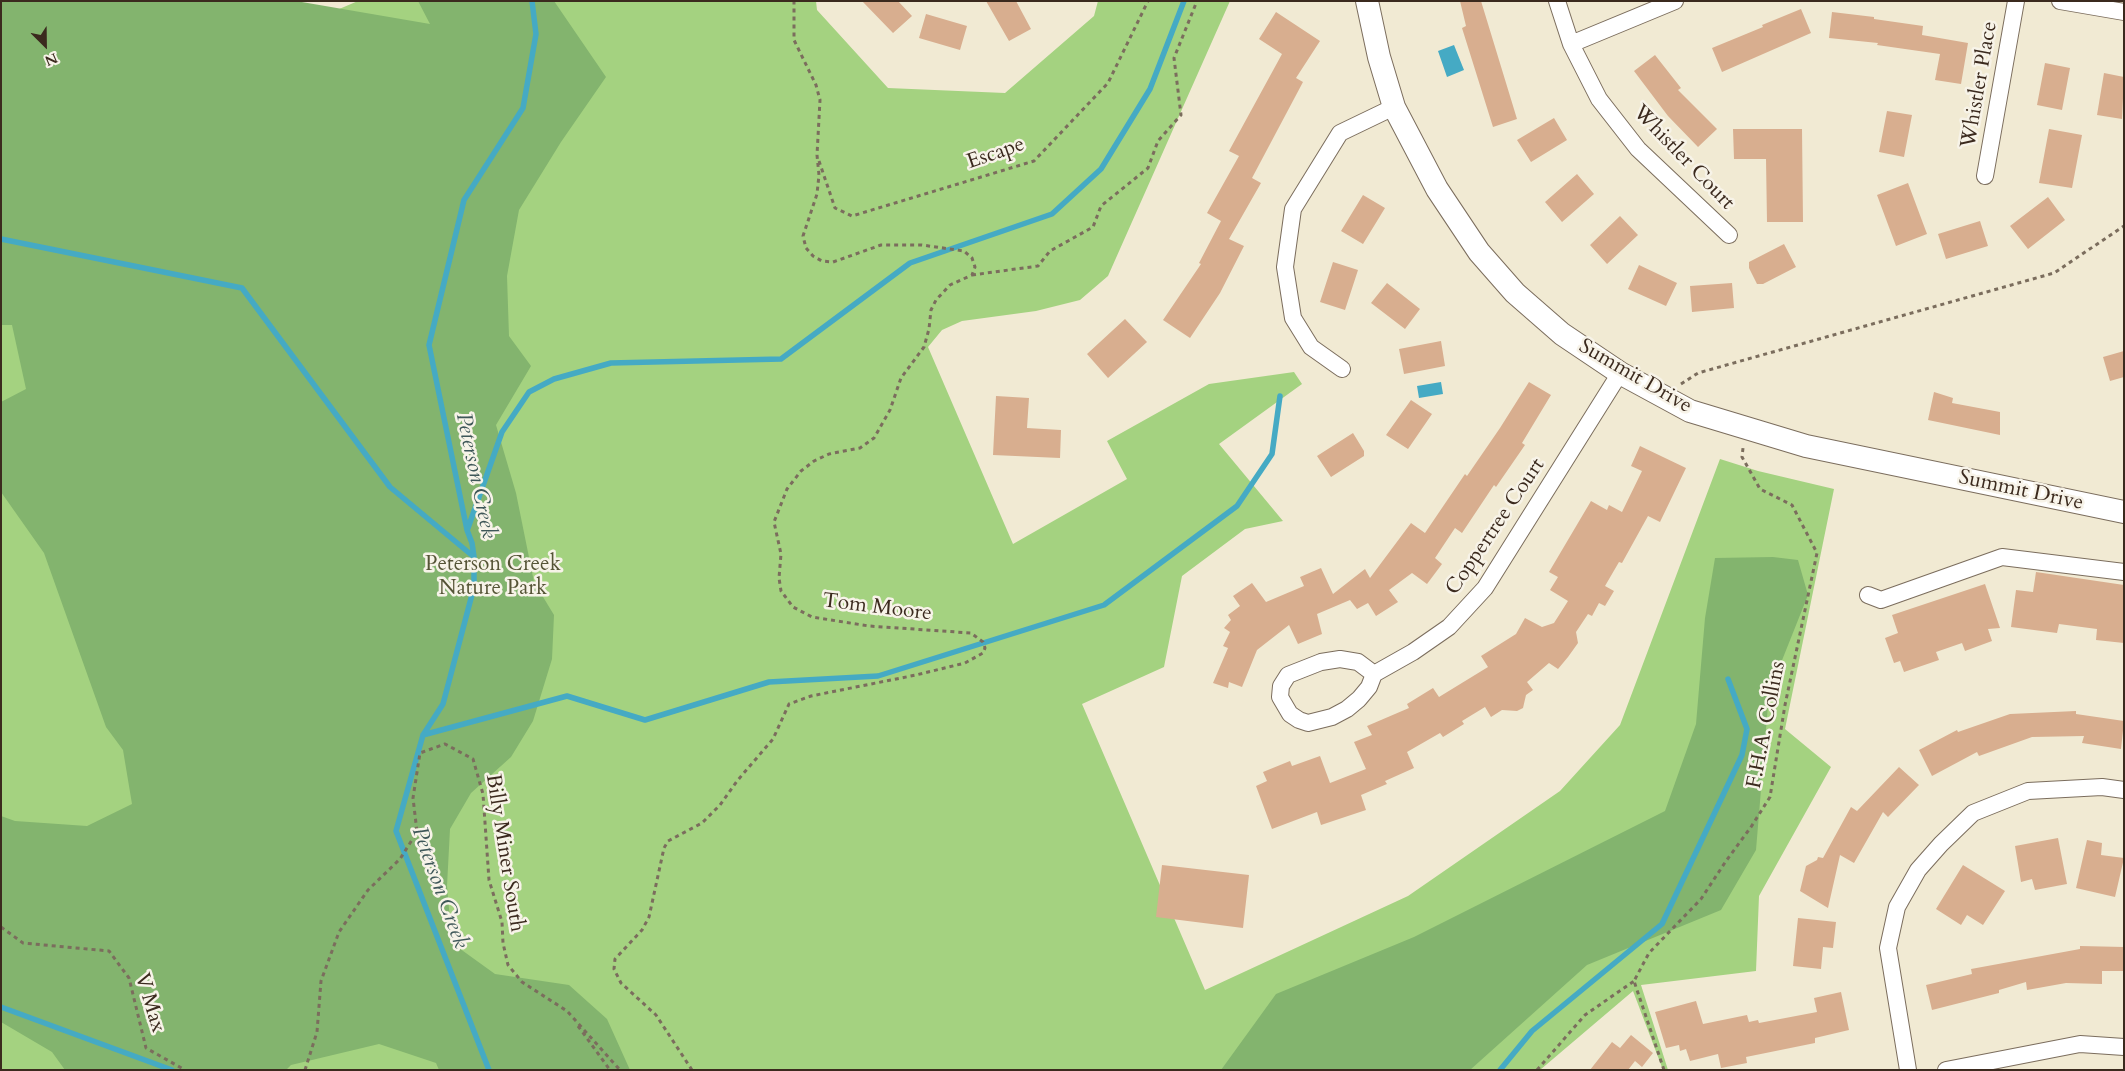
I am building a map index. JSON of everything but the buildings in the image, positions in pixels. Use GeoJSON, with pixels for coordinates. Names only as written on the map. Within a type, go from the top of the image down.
{"type":"FeatureCollection","features":[{"type":"Feature","properties":{"kind":"main road","name":"Summit Drive"},"geometry":{"type":"LineString","coordinates":[[1367,1],[1379,57],[1394,107],[1437,189],[1479,252],[1515,293],[1562,334],[1620,373],[1690,410],[1746,428],[1806,446],[2124,512]]}},
{"type":"Feature","properties":{"kind":"street","name":"Whistler Court"},"geometry":{"type":"LineString","coordinates":[[1558,1],[1572,44],[1600,99],[1638,149],[1729,235]]}},
{"type":"Feature","properties":{"kind":"street"},"geometry":{"type":"LineString","coordinates":[[1572,44],[1675,1]]}},
{"type":"Feature","properties":{"kind":"street","name":"Whistler Place"},"geometry":{"type":"LineString","coordinates":[[1985,176],[2016,1]]}},
{"type":"Feature","properties":{"kind":"street"},"geometry":{"type":"LineString","coordinates":[[2060,1],[2124,12]]}},
{"type":"Feature","properties":{"kind":"street"},"geometry":{"type":"LineString","coordinates":[[1342,369],[1311,347],[1293,318],[1286,267],[1293,209],[1340,133],[1394,107]]}},
{"type":"Feature","properties":{"kind":"street","name":"Coppertree Court"},"geometry":{"type":"LineString","coordinates":[[1374,674],[1413,652],[1450,627],[1485,588],[1620,373]]}},
{"type":"Feature","properties":{"kind":"street"},"geometry":{"type":"LineString","coordinates":[[1868,595],[1881,600],[2002,557],[2124,572]]}},
{"type":"Feature","properties":{"kind":"street"},"geometry":{"type":"LineString","coordinates":[[1340,658],[1358,662],[1374,674],[1368,687],[1359,699],[1347,709],[1319,721],[1308,723],[1299,720],[1290,714],[1280,697],[1281,686],[1288,675],[1321,662],[1340,658]]}},
{"type":"Feature","properties":{"kind":"street"},"geometry":{"type":"LineString","coordinates":[[1908,1070],[1888,948],[1897,907],[1918,870],[1973,812],[2028,791],[2102,787],[2124,790]]}},
{"type":"Feature","properties":{"kind":"street"},"geometry":{"type":"LineString","coordinates":[[1946,1070],[2080,1044],[2124,1047]]}},
{"type":"Feature","properties":{"kind":"path"},"geometry":{"type":"LineString","coordinates":[[794,1],[794,40],[816,85],[820,100],[817,155],[819,174],[817,194],[803,236],[806,248],[813,256],[822,261],[833,262],[881,245],[922,246],[964,251],[972,258],[976,267],[972,275]]}},
{"type":"Feature","properties":{"kind":"path","name":"Escape"},"geometry":{"type":"LineString","coordinates":[[817,155],[835,208],[852,216],[1034,161],[1108,83],[1148,1]]}},
{"type":"Feature","properties":{"kind":"path"},"geometry":{"type":"LineString","coordinates":[[972,275],[1038,266],[1050,251],[1093,227],[1102,206],[1148,168],[1158,141],[1180,115],[1174,58],[1197,1]]}},
{"type":"Feature","properties":{"kind":"path"},"geometry":{"type":"LineString","coordinates":[[1662,395],[1698,373],[2054,273],[2124,226]]}},
{"type":"Feature","properties":{"kind":"path","name":"Tom Moore"},"geometry":{"type":"LineString","coordinates":[[692,1070],[656,1015],[621,983],[614,969],[615,959],[642,930],[649,917],[664,848],[668,841],[702,824],[720,805],[737,781],[773,739],[789,704],[811,696],[965,663],[982,653],[985,648],[983,642],[971,633],[869,626],[812,617],[794,607],[782,591],[779,578],[781,554],[774,522],[788,489],[801,471],[814,460],[829,454],[860,448],[874,438],[890,410],[901,378],[924,347],[929,329],[931,310],[936,300],[950,284],[972,275]]}},
{"type":"Feature","properties":{"kind":"path","name":"F.H.A. Collins"},"geometry":{"type":"LineString","coordinates":[[1634,981],[1649,953],[1701,899],[1726,861],[1752,827],[1770,797],[1785,706],[1817,553],[1792,505],[1760,489],[1742,457],[1746,428]]}},
{"type":"Feature","properties":{"kind":"path","name":"Billy Miner South"},"geometry":{"type":"LineString","coordinates":[[305,1070],[317,1032],[321,981],[339,932],[368,890],[400,859],[417,832],[413,798],[420,753],[445,744],[473,759],[483,794],[489,880],[502,922],[503,943],[508,965],[522,982],[567,1011],[620,1070]]}},
{"type":"Feature","properties":{"kind":"path","name":"V Max"},"geometry":{"type":"LineString","coordinates":[[1,927],[23,943],[109,951],[129,978],[146,1048],[185,1070]]}},
{"type":"Feature","properties":{"kind":"path"},"geometry":{"type":"LineString","coordinates":[[1537,1070],[1585,1015],[1634,981],[1664,1070]]}},
{"type":"Feature","properties":{"kind":"path"},"geometry":{"type":"LineString","coordinates":[[567,1011],[610,1070]]}},
{"type":"Feature","properties":{"kind":"green space"},"geometry":{"type":"Polygon","coordinates":[[[1,1],[296,1],[430,24],[418,1],[554,1],[606,77],[561,142],[519,210],[507,276],[509,336],[531,366],[496,425],[516,493],[534,582],[554,615],[552,659],[533,721],[511,757],[471,793],[450,829],[447,886],[452,943],[495,974],[569,985],[607,1019],[630,1070],[439,1070],[436,1063],[379,1044],[291,1065],[286,1070],[65,1070],[52,1052],[1,1022],[1,816],[15,821],[87,826],[132,804],[123,750],[106,727],[44,553],[1,492],[1,402],[26,389],[12,325],[1,325],[1,1]]]}},
{"type":"Feature","properties":{"kind":"green space","name":"Peterson Creek Nature Park"},"geometry":{"type":"Polygon","coordinates":[[[358,1],[816,1],[817,10],[888,88],[1005,93],[1094,16],[1098,1],[1230,1],[1108,276],[1080,300],[1036,311],[962,321],[942,330],[928,347],[1013,544],[1127,479],[1107,441],[1209,384],[1294,372],[1302,384],[1219,444],[1283,521],[1245,529],[1182,576],[1164,667],[1082,704],[1205,990],[1408,896],[1560,791],[1620,725],[1720,459],[1758,471],[1834,489],[1785,729],[1831,767],[1759,896],[1756,971],[1641,985],[1668,1070],[1663,1070],[1633,991],[1540,1070],[1,1070],[1,153],[358,1]]]}},
{"type":"Feature","properties":{"kind":"green space"},"geometry":{"type":"Polygon","coordinates":[[[1773,557],[1798,560],[1808,595],[1769,693],[1756,850],[1721,910],[1587,965],[1470,1070],[1221,1070],[1276,994],[1414,937],[1665,811],[1696,724],[1705,618],[1715,558],[1773,557]]]}},
{"type":"Feature","properties":{"kind":"water"},"geometry":{"type":"Polygon","coordinates":[[[1454,45],[1464,70],[1447,77],[1438,51],[1454,45]]]}},
{"type":"Feature","properties":{"kind":"water"},"geometry":{"type":"Polygon","coordinates":[[[1441,382],[1443,394],[1419,398],[1417,386],[1441,382]]]}},
{"type":"Feature","properties":{"kind":"waterway","name":"Peterson Creek"},"geometry":{"type":"LineString","coordinates":[[489,1070],[396,831],[423,735],[443,704],[474,587],[472,543],[467,530],[429,345],[464,200],[523,108],[536,34],[532,1]]}},
{"type":"Feature","properties":{"kind":"waterway"},"geometry":{"type":"LineString","coordinates":[[468,528],[502,432],[529,392],[554,379],[611,363],[781,359],[910,263],[1052,214],[1101,169],[1150,89],[1184,1]]}},
{"type":"Feature","properties":{"kind":"waterway"},"geometry":{"type":"LineString","coordinates":[[1,239],[242,288],[390,487],[474,557]]}},
{"type":"Feature","properties":{"kind":"waterway"},"geometry":{"type":"LineString","coordinates":[[423,735],[567,696],[645,720],[769,682],[878,676],[1104,605],[1237,506],[1272,454],[1280,396]]}},
{"type":"Feature","properties":{"kind":"waterway"},"geometry":{"type":"LineString","coordinates":[[1500,1070],[1532,1031],[1662,924],[1742,755],[1747,729],[1728,679]]}},
{"type":"Feature","properties":{"kind":"waterway"},"geometry":{"type":"LineString","coordinates":[[1,1007],[172,1070]]}}]}
